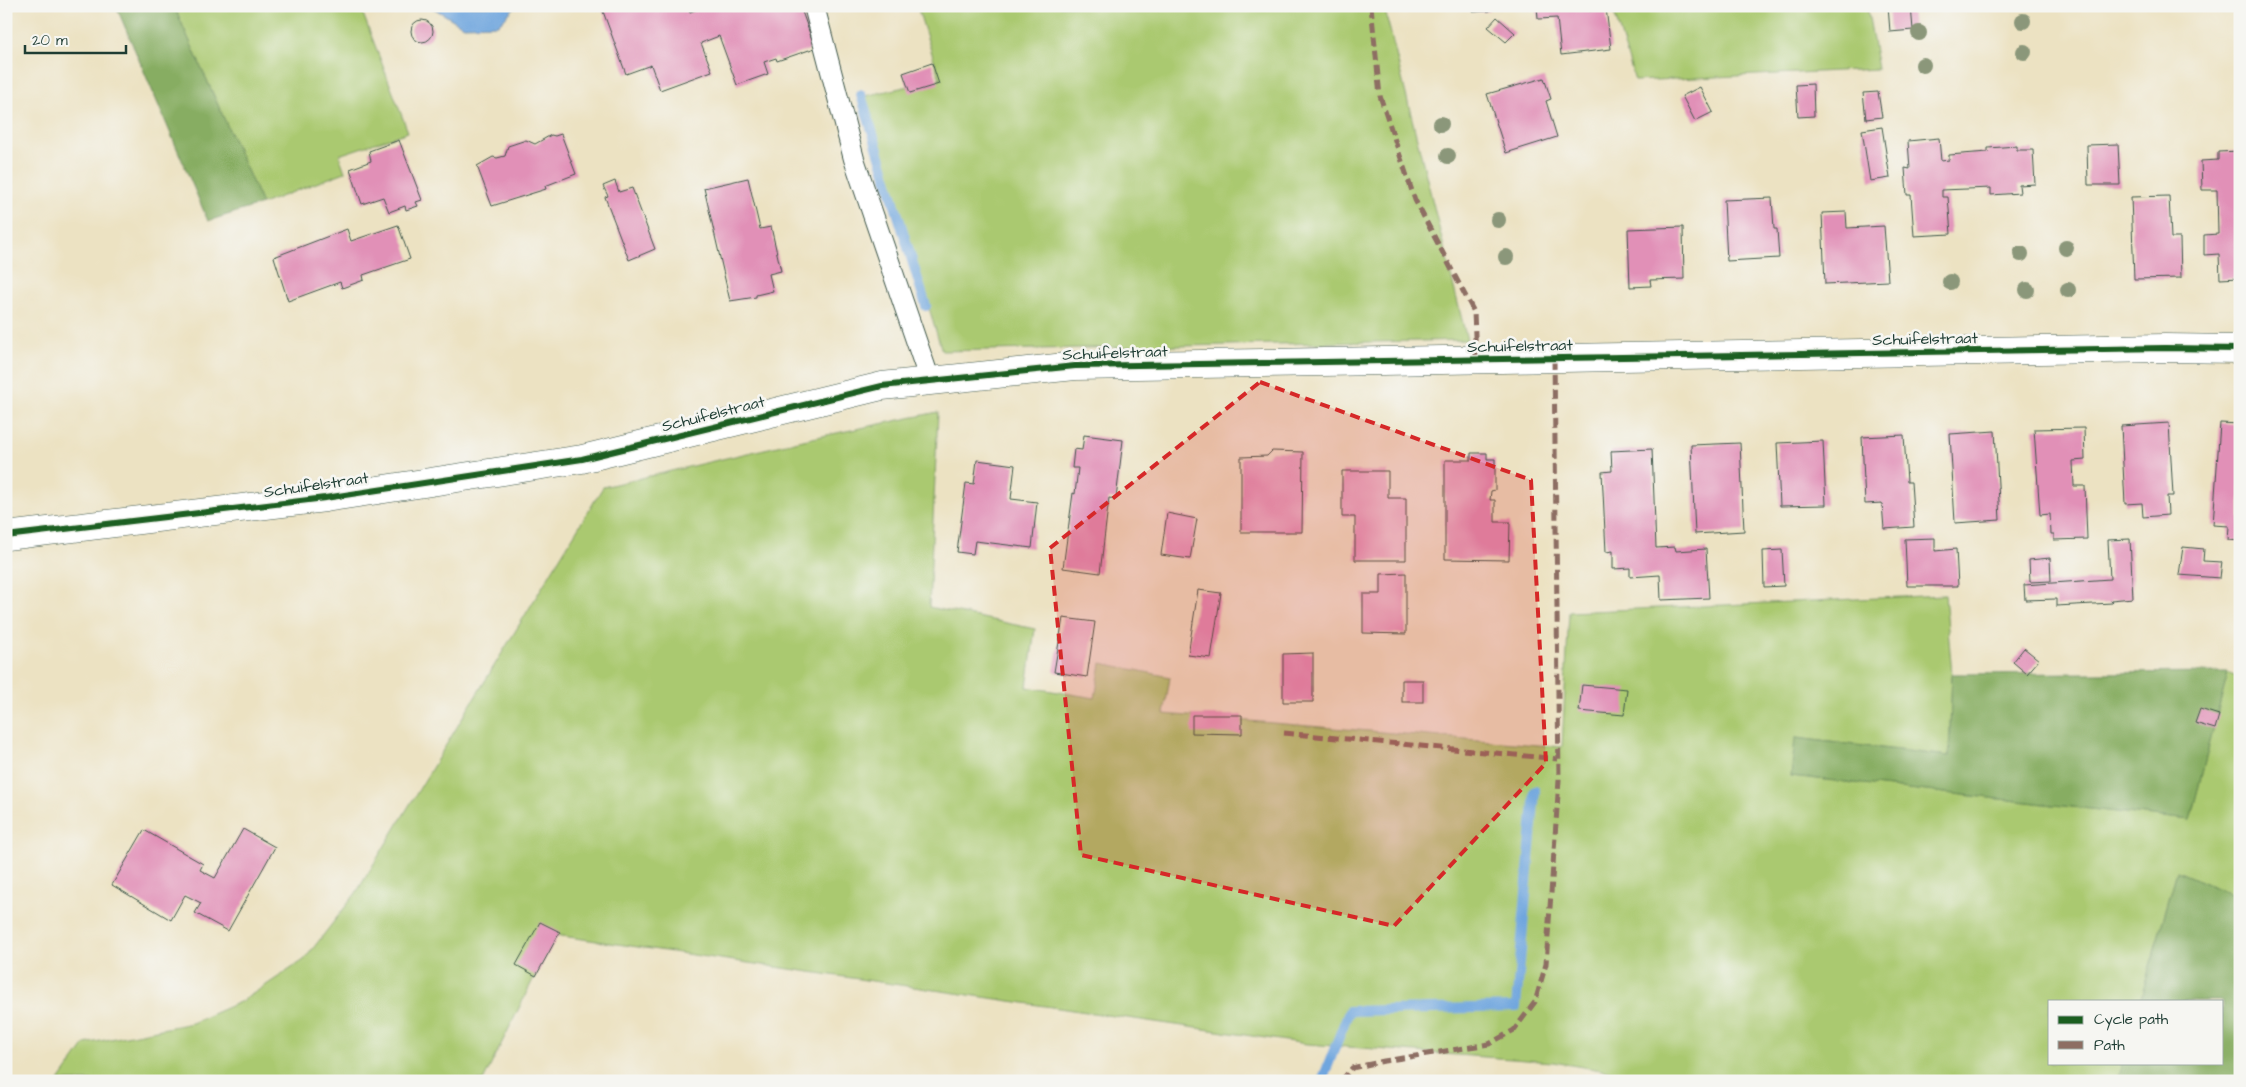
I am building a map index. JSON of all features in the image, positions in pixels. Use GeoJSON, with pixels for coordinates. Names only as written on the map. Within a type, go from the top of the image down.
{"type":"FeatureCollection","features":[{"type":"Feature","properties":{"kind":"street","name":"Schuifelstraat"},"geometry":{"type":"LineString","coordinates":[[6,536],[325,498],[582,459],[882,386],[1085,365],[2165,348],[2240,349]]}},
{"type":"Feature","properties":{"kind":"lane"},"geometry":{"type":"LineString","coordinates":[[814,6],[854,159],[930,381]]}},
{"type":"Feature","properties":{"kind":"highlighted area"},"geometry":{"type":"Polygon","coordinates":[[[1260,382],[1531,480],[1546,763],[1394,926],[1081,855],[1050,548],[1260,382]]]}},
{"type":"Feature","properties":{"kind":"green space"},"geometry":{"type":"Polygon","coordinates":[[[116,6],[174,6],[262,204],[208,221],[116,6]]]}},
{"type":"Feature","properties":{"kind":"green space"},"geometry":{"type":"Polygon","coordinates":[[[174,6],[360,6],[408,132],[339,155],[345,172],[262,204],[174,6]]]}},
{"type":"Feature","properties":{"kind":"green space"},"geometry":{"type":"Polygon","coordinates":[[[917,6],[1384,6],[1467,340],[942,351],[865,96],[940,79],[917,6]]]}},
{"type":"Feature","properties":{"kind":"green space"},"geometry":{"type":"Polygon","coordinates":[[[1612,6],[1867,6],[1878,69],[1635,81],[1612,6]]]}},
{"type":"Feature","properties":{"kind":"green space"},"geometry":{"type":"Polygon","coordinates":[[[938,412],[929,607],[1035,629],[1027,687],[1095,698],[1101,663],[1170,677],[1164,714],[1562,747],[1569,612],[1945,595],[1952,674],[1949,756],[1796,738],[1791,776],[2190,820],[2228,672],[2240,677],[2240,898],[2177,871],[2140,1000],[2048,1000],[2048,1064],[2122,1064],[2117,1081],[1667,1081],[1553,1062],[1307,1044],[555,935],[483,1081],[59,1081],[85,1044],[192,1023],[242,1001],[304,960],[356,893],[603,487],[803,440],[938,412]]]}},
{"type":"Feature","properties":{"kind":"green space"},"geometry":{"type":"Polygon","coordinates":[[[2228,672],[2190,820],[1791,776],[1795,738],[1949,756],[1952,674],[2228,672]]]}},
{"type":"Feature","properties":{"kind":"green space"},"geometry":{"type":"Polygon","coordinates":[[[2177,871],[2240,898],[2240,1081],[2117,1081],[2122,1064],[2224,1064],[2224,1000],[2140,1000],[2177,871]]]}},
{"type":"Feature","properties":{"kind":"water"},"geometry":{"type":"Polygon","coordinates":[[[430,6],[516,6],[498,25],[463,26],[430,6]]]}},
{"type":"Feature","properties":{"kind":"building"},"geometry":{"type":"Polygon","coordinates":[[[601,6],[688,6],[690,12],[706,6],[800,6],[815,48],[777,61],[776,58],[764,62],[768,74],[737,85],[719,36],[701,43],[712,71],[660,90],[651,65],[626,74],[601,6]]]}},
{"type":"Feature","properties":{"kind":"building"},"geometry":{"type":"Polygon","coordinates":[[[1473,6],[1489,6],[1490,11],[1473,12],[1473,6]]]}},
{"type":"Feature","properties":{"kind":"building"},"geometry":{"type":"Polygon","coordinates":[[[1537,6],[1588,6],[1589,11],[1606,8],[1611,49],[1561,55],[1557,18],[1538,19],[1537,6]]]}},
{"type":"Feature","properties":{"kind":"building"},"geometry":{"type":"Polygon","coordinates":[[[1888,6],[1911,6],[1913,30],[1890,32],[1888,6]]]}},
{"type":"Feature","properties":{"kind":"building"},"geometry":{"type":"Polygon","coordinates":[[[1497,17],[1515,33],[1506,42],[1488,27],[1497,17]]]}},
{"type":"Feature","properties":{"kind":"building"},"geometry":{"type":"Polygon","coordinates":[[[422,20],[430,23],[433,31],[430,39],[422,42],[414,39],[411,31],[414,23],[422,20]]]}},
{"type":"Feature","properties":{"kind":"building"},"geometry":{"type":"Polygon","coordinates":[[[932,63],[939,84],[910,93],[903,73],[932,63]]]}},
{"type":"Feature","properties":{"kind":"building"},"geometry":{"type":"Polygon","coordinates":[[[1544,78],[1551,99],[1546,101],[1557,137],[1506,153],[1487,94],[1544,78]]]}},
{"type":"Feature","properties":{"kind":"building"},"geometry":{"type":"Polygon","coordinates":[[[1813,84],[1814,116],[1798,117],[1796,85],[1813,84]]]}},
{"type":"Feature","properties":{"kind":"building"},"geometry":{"type":"Polygon","coordinates":[[[1700,87],[1713,112],[1695,121],[1682,96],[1700,87]]]}},
{"type":"Feature","properties":{"kind":"building"},"geometry":{"type":"Polygon","coordinates":[[[1878,92],[1882,117],[1866,119],[1863,93],[1878,92]]]}},
{"type":"Feature","properties":{"kind":"building"},"geometry":{"type":"Polygon","coordinates":[[[1882,127],[1890,178],[1870,181],[1862,130],[1882,127]]]}},
{"type":"Feature","properties":{"kind":"building"},"geometry":{"type":"Polygon","coordinates":[[[561,134],[576,174],[545,186],[546,189],[492,206],[477,166],[493,157],[505,156],[508,146],[526,140],[535,144],[551,135],[561,134]]]}},
{"type":"Feature","properties":{"kind":"building"},"geometry":{"type":"Polygon","coordinates":[[[1939,138],[1941,161],[1949,160],[1949,155],[1988,152],[1988,148],[2017,146],[2017,150],[2033,150],[2035,184],[2019,185],[2020,193],[1991,195],[1991,188],[1942,190],[1942,197],[1948,197],[1951,234],[1914,236],[1911,195],[1907,195],[1905,168],[1910,169],[1908,141],[1939,138]]]}},
{"type":"Feature","properties":{"kind":"building"},"geometry":{"type":"Polygon","coordinates":[[[399,140],[422,200],[416,202],[418,206],[406,210],[405,206],[389,212],[383,197],[362,204],[350,169],[371,161],[369,151],[399,140]]]}},
{"type":"Feature","properties":{"kind":"building"},"geometry":{"type":"Polygon","coordinates":[[[2118,144],[2120,185],[2088,185],[2087,145],[2118,144]]]}},
{"type":"Feature","properties":{"kind":"building"},"geometry":{"type":"Polygon","coordinates":[[[2240,151],[2240,278],[2220,279],[2219,254],[2204,255],[2204,235],[2218,234],[2217,190],[2202,190],[2201,161],[2218,160],[2218,152],[2240,151]]]}},
{"type":"Feature","properties":{"kind":"building"},"geometry":{"type":"Polygon","coordinates":[[[748,178],[760,229],[771,227],[781,271],[769,274],[773,291],[756,295],[756,297],[730,301],[704,188],[748,178]]]}},
{"type":"Feature","properties":{"kind":"building"},"geometry":{"type":"Polygon","coordinates":[[[615,181],[619,192],[632,188],[655,249],[629,260],[605,197],[608,196],[603,186],[615,181]]]}},
{"type":"Feature","properties":{"kind":"building"},"geometry":{"type":"Polygon","coordinates":[[[2169,196],[2171,238],[2180,238],[2181,278],[2134,279],[2131,197],[2169,196]]]}},
{"type":"Feature","properties":{"kind":"building"},"geometry":{"type":"Polygon","coordinates":[[[1772,198],[1774,229],[1777,229],[1779,258],[1727,261],[1724,200],[1772,198]]]}},
{"type":"Feature","properties":{"kind":"building"},"geometry":{"type":"Polygon","coordinates":[[[1846,212],[1847,228],[1884,226],[1888,281],[1825,284],[1822,213],[1846,212]]]}},
{"type":"Feature","properties":{"kind":"building"},"geometry":{"type":"Polygon","coordinates":[[[398,225],[410,259],[363,275],[364,280],[342,288],[340,282],[288,301],[274,257],[347,229],[351,241],[398,225]]]}},
{"type":"Feature","properties":{"kind":"building"},"geometry":{"type":"Polygon","coordinates":[[[1683,227],[1684,279],[1650,280],[1651,286],[1630,287],[1628,229],[1683,227]]]}},
{"type":"Feature","properties":{"kind":"building"},"geometry":{"type":"Polygon","coordinates":[[[2169,423],[2173,496],[2167,496],[2168,515],[2143,517],[2142,503],[2125,504],[2121,426],[2169,423]]]}},
{"type":"Feature","properties":{"kind":"building"},"geometry":{"type":"Polygon","coordinates":[[[2220,423],[2240,424],[2240,541],[2228,540],[2229,526],[2213,525],[2220,423]]]}},
{"type":"Feature","properties":{"kind":"building"},"geometry":{"type":"Polygon","coordinates":[[[2084,428],[2085,460],[2073,461],[2074,486],[2085,486],[2087,539],[2054,540],[2054,534],[2051,534],[2050,514],[2040,515],[2034,429],[2084,428]]]}},
{"type":"Feature","properties":{"kind":"building"},"geometry":{"type":"Polygon","coordinates":[[[1995,431],[2000,520],[1955,523],[1950,434],[1995,431]]]}},
{"type":"Feature","properties":{"kind":"building"},"geometry":{"type":"Polygon","coordinates":[[[1084,435],[1123,440],[1116,499],[1109,498],[1100,573],[1063,568],[1078,468],[1072,468],[1074,449],[1082,450],[1084,435]]]}},
{"type":"Feature","properties":{"kind":"building"},"geometry":{"type":"Polygon","coordinates":[[[1904,435],[1907,482],[1911,482],[1914,527],[1884,529],[1882,503],[1865,504],[1862,437],[1904,435]]]}},
{"type":"Feature","properties":{"kind":"building"},"geometry":{"type":"Polygon","coordinates":[[[1823,441],[1826,505],[1780,506],[1777,443],[1823,441]]]}},
{"type":"Feature","properties":{"kind":"building"},"geometry":{"type":"Polygon","coordinates":[[[1740,443],[1744,531],[1695,534],[1691,445],[1740,443]]]}},
{"type":"Feature","properties":{"kind":"building"},"geometry":{"type":"Polygon","coordinates":[[[1652,449],[1656,548],[1675,547],[1676,551],[1706,549],[1709,598],[1661,600],[1660,575],[1630,577],[1630,568],[1613,569],[1613,551],[1606,552],[1602,472],[1612,471],[1611,451],[1652,449]]]}},
{"type":"Feature","properties":{"kind":"building"},"geometry":{"type":"Polygon","coordinates":[[[1272,451],[1303,452],[1302,532],[1241,532],[1241,457],[1267,456],[1272,451]]]}},
{"type":"Feature","properties":{"kind":"building"},"geometry":{"type":"Polygon","coordinates":[[[1471,453],[1487,453],[1487,459],[1495,459],[1495,490],[1491,491],[1490,500],[1495,500],[1495,522],[1510,522],[1509,560],[1445,559],[1445,460],[1471,460],[1471,453]]]}},
{"type":"Feature","properties":{"kind":"building"},"geometry":{"type":"Polygon","coordinates":[[[977,460],[1015,465],[1011,499],[1037,502],[1032,548],[975,541],[973,554],[957,552],[966,483],[974,484],[977,460]]]}},
{"type":"Feature","properties":{"kind":"building"},"geometry":{"type":"Polygon","coordinates":[[[1342,471],[1388,471],[1388,498],[1406,498],[1406,560],[1355,560],[1355,517],[1342,517],[1342,471]]]}},
{"type":"Feature","properties":{"kind":"building"},"geometry":{"type":"Polygon","coordinates":[[[1167,513],[1197,519],[1190,559],[1161,555],[1167,513]]]}},
{"type":"Feature","properties":{"kind":"building"},"geometry":{"type":"Polygon","coordinates":[[[1935,538],[1935,551],[1956,549],[1958,586],[1907,586],[1905,539],[1935,538]]]}},
{"type":"Feature","properties":{"kind":"building"},"geometry":{"type":"Polygon","coordinates":[[[2130,539],[2133,598],[2111,600],[2112,603],[2056,606],[2056,599],[2025,600],[2024,585],[2110,579],[2108,540],[2130,539]]]}},
{"type":"Feature","properties":{"kind":"building"},"geometry":{"type":"Polygon","coordinates":[[[2183,547],[2204,549],[2203,561],[2222,562],[2220,578],[2179,575],[2183,547]]]}},
{"type":"Feature","properties":{"kind":"building"},"geometry":{"type":"Polygon","coordinates":[[[1782,550],[1784,586],[1764,587],[1763,551],[1782,550]]]}},
{"type":"Feature","properties":{"kind":"building"},"geometry":{"type":"Polygon","coordinates":[[[2050,558],[2051,581],[2030,582],[2029,560],[2050,558]]]}},
{"type":"Feature","properties":{"kind":"building"},"geometry":{"type":"Polygon","coordinates":[[[1406,573],[1406,634],[1363,633],[1363,594],[1381,594],[1381,574],[1406,573]]]}},
{"type":"Feature","properties":{"kind":"building"},"geometry":{"type":"Polygon","coordinates":[[[1198,590],[1221,593],[1211,658],[1188,655],[1198,590]]]}},
{"type":"Feature","properties":{"kind":"building"},"geometry":{"type":"Polygon","coordinates":[[[1063,618],[1095,622],[1087,677],[1054,672],[1063,618]]]}},
{"type":"Feature","properties":{"kind":"building"},"geometry":{"type":"Polygon","coordinates":[[[2024,648],[2039,660],[2027,674],[2013,662],[2024,648]]]}},
{"type":"Feature","properties":{"kind":"building"},"geometry":{"type":"Polygon","coordinates":[[[1313,653],[1313,702],[1283,702],[1283,654],[1313,653]]]}},
{"type":"Feature","properties":{"kind":"building"},"geometry":{"type":"Polygon","coordinates":[[[1402,680],[1423,680],[1423,702],[1402,702],[1402,680]]]}},
{"type":"Feature","properties":{"kind":"building"},"geometry":{"type":"Polygon","coordinates":[[[1582,685],[1627,689],[1624,715],[1579,711],[1582,685]]]}},
{"type":"Feature","properties":{"kind":"building"},"geometry":{"type":"Polygon","coordinates":[[[2200,709],[2219,715],[2215,729],[2195,723],[2200,709]]]}},
{"type":"Feature","properties":{"kind":"building"},"geometry":{"type":"Polygon","coordinates":[[[1192,715],[1242,715],[1242,734],[1192,733],[1192,715]]]}},
{"type":"Feature","properties":{"kind":"building"},"geometry":{"type":"Polygon","coordinates":[[[243,829],[275,847],[228,931],[195,913],[201,903],[185,895],[171,920],[112,885],[144,830],[203,864],[200,870],[215,878],[243,829]]]}},
{"type":"Feature","properties":{"kind":"building"},"geometry":{"type":"Polygon","coordinates":[[[540,922],[560,932],[536,976],[516,965],[540,922]]]}},
{"type":"Feature","properties":{"kind":"waterway"},"geometry":{"type":"LineString","coordinates":[[861,95],[926,306]]}},
{"type":"Feature","properties":{"kind":"waterway"},"geometry":{"type":"LineString","coordinates":[[1322,1081],[1349,1011],[1516,1007],[1535,791]]}},
{"type":"Feature","properties":{"kind":"marked path"},"geometry":{"type":"LineString","coordinates":[[1371,6],[1380,96],[1415,200],[1474,312],[1476,359]]}},
{"type":"Feature","properties":{"kind":"marked path"},"geometry":{"type":"LineString","coordinates":[[1341,1081],[1352,1068],[1489,1044],[1514,1030],[1535,1002],[1546,964],[1559,780],[1554,358]]}},
{"type":"Feature","properties":{"kind":"marked path"},"geometry":{"type":"LineString","coordinates":[[1284,733],[1558,759]]}},
{"type":"Feature","properties":{"kind":"cycle path"},"geometry":{"type":"LineString","coordinates":[[6,536],[325,498],[582,459],[882,386],[1075,366],[2165,348],[2240,349]]}}]}
